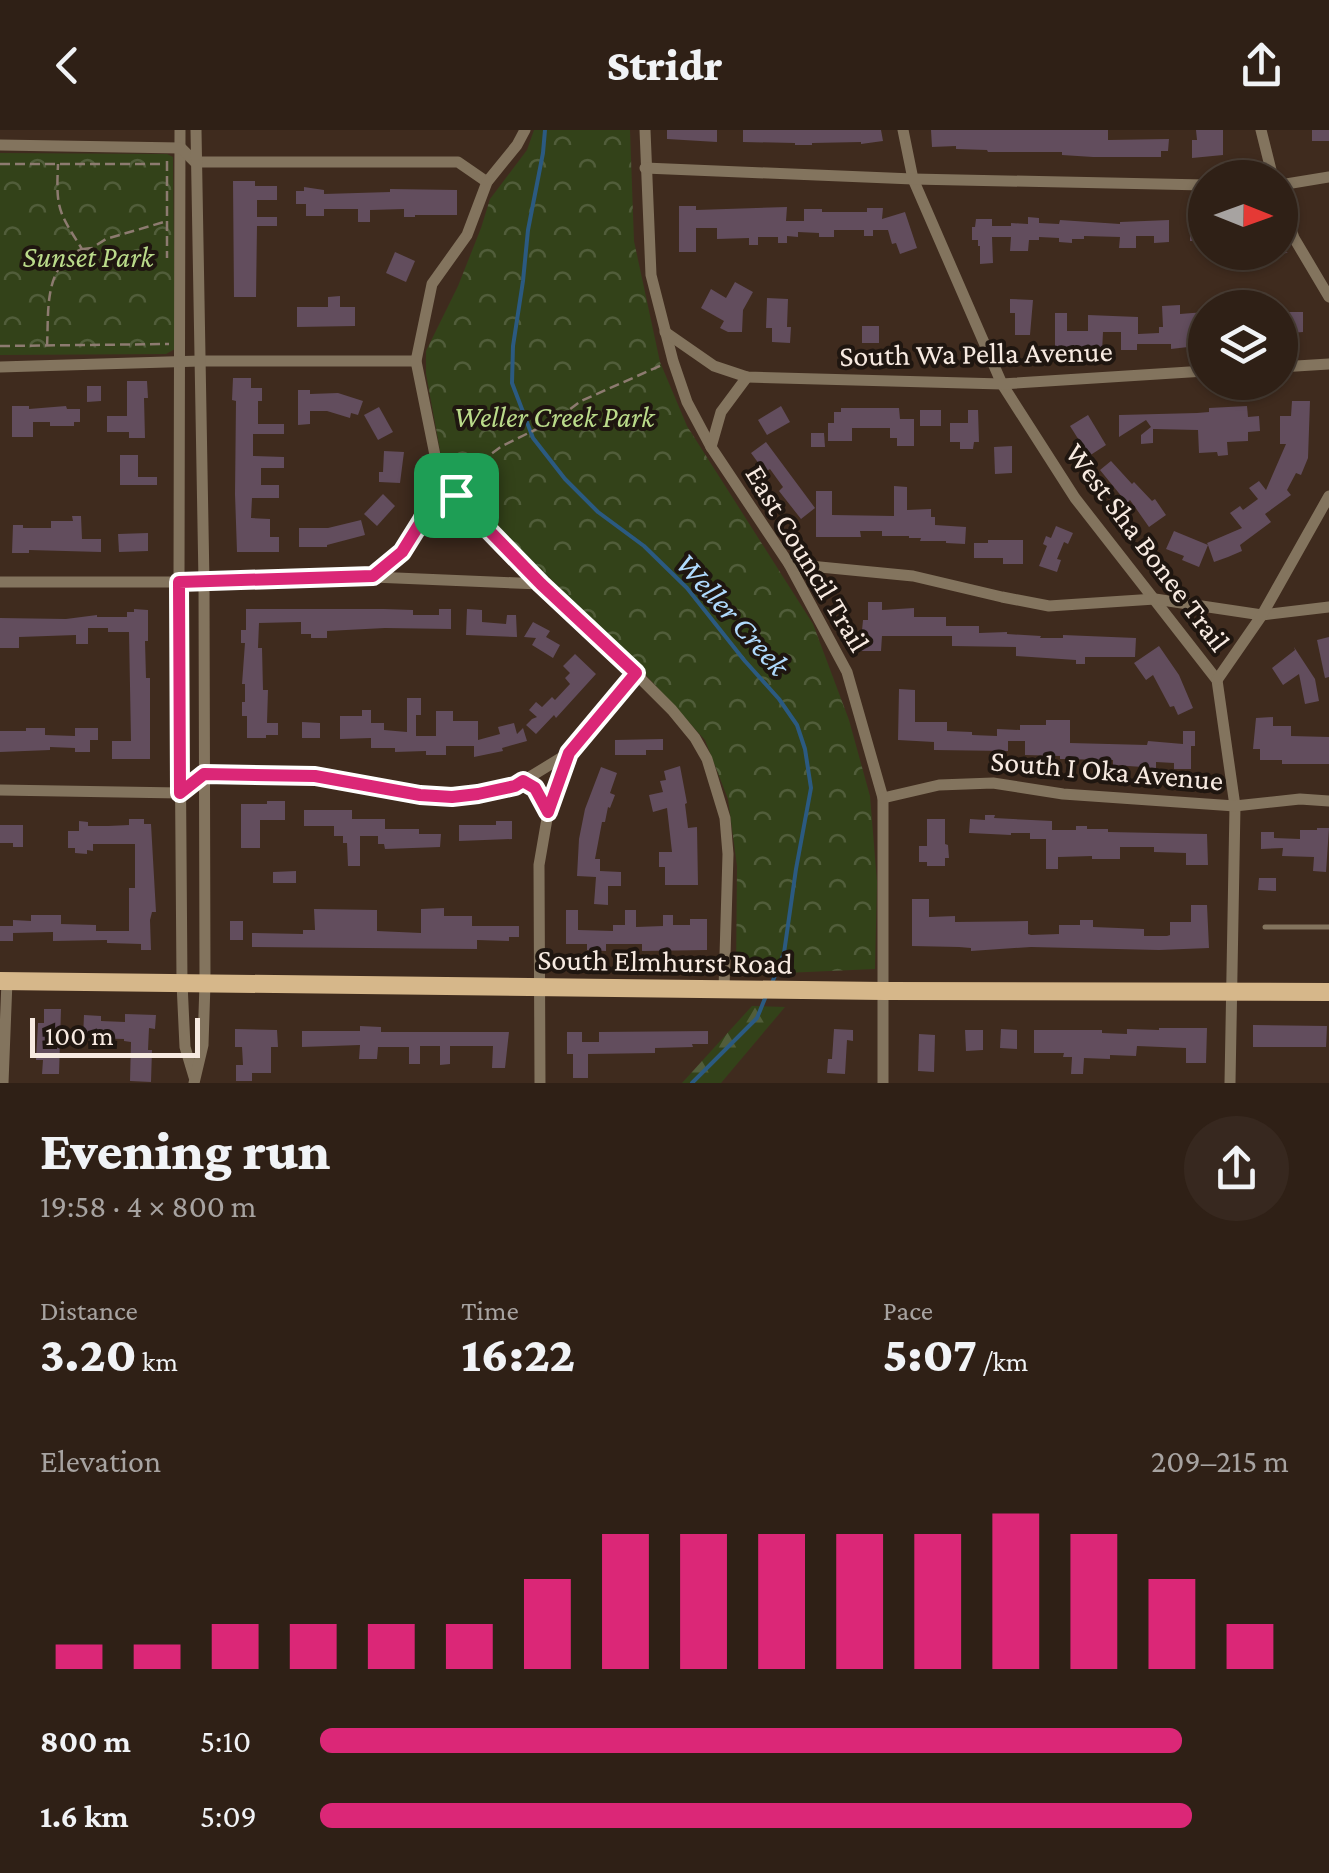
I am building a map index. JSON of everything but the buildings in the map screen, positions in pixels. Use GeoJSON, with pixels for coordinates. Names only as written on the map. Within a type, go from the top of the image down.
{"type":"FeatureCollection","features":[{"type":"Feature","properties":{"kind":"main road","name":"South Elmhurst Road"},"geometry":{"type":"LineString","coordinates":[[3,981],[1329,992]]}},
{"type":"Feature","properties":{"kind":"street"},"geometry":{"type":"LineString","coordinates":[[180,130],[182,983],[185,1047],[194,1080]]}},
{"type":"Feature","properties":{"kind":"street"},"geometry":{"type":"LineString","coordinates":[[194,1080],[203,1046],[206,983],[196,130]]}},
{"type":"Feature","properties":{"kind":"street"},"geometry":{"type":"LineString","coordinates":[[525,130],[487,182],[467,235],[432,284],[416,361],[440,480],[541,584],[636,673],[695,738],[707,760],[725,818],[733,989]]}},
{"type":"Feature","properties":{"kind":"street","name":"East Council Trail"},"geometry":{"type":"LineString","coordinates":[[645,130],[652,275],[672,361],[687,402],[712,447],[789,564],[847,672],[883,798],[883,1083]]}},
{"type":"Feature","properties":{"kind":"street","name":"West Sha Bonee Trail"},"geometry":{"type":"LineString","coordinates":[[903,130],[913,180],[1002,384],[1075,498],[1217,680],[1235,806],[1230,1083]]}},
{"type":"Feature","properties":{"kind":"street"},"geometry":{"type":"LineString","coordinates":[[1261,130],[1269,160]]}},
{"type":"Feature","properties":{"kind":"street"},"geometry":{"type":"LineString","coordinates":[[0,145],[180,148],[195,162],[458,162],[487,182]]}},
{"type":"Feature","properties":{"kind":"street"},"geometry":{"type":"LineString","coordinates":[[645,168],[913,180],[1188,185]]}},
{"type":"Feature","properties":{"kind":"street"},"geometry":{"type":"LineString","coordinates":[[1298,182],[1329,177]]}},
{"type":"Feature","properties":{"kind":"street"},"geometry":{"type":"LineString","coordinates":[[1298,245],[1329,297]]}},
{"type":"Feature","properties":{"kind":"street","name":"South Wa Pella Avenue"},"geometry":{"type":"LineString","coordinates":[[665,332],[714,366],[747,377],[1002,384],[1188,372]]}},
{"type":"Feature","properties":{"kind":"street"},"geometry":{"type":"LineString","coordinates":[[0,367],[200,361],[416,361]]}},
{"type":"Feature","properties":{"kind":"street"},"geometry":{"type":"LineString","coordinates":[[1298,366],[1329,364]]}},
{"type":"Feature","properties":{"kind":"street"},"geometry":{"type":"LineString","coordinates":[[712,447],[722,412],[747,377]]}},
{"type":"Feature","properties":{"kind":"street"},"geometry":{"type":"LineString","coordinates":[[373,576],[402,552],[440,480]]}},
{"type":"Feature","properties":{"kind":"street"},"geometry":{"type":"LineString","coordinates":[[1217,680],[1262,616],[1329,496]]}},
{"type":"Feature","properties":{"kind":"street"},"geometry":{"type":"LineString","coordinates":[[789,564],[913,576],[1049,606],[1155,598],[1262,616],[1329,607]]}},
{"type":"Feature","properties":{"kind":"street"},"geometry":{"type":"LineString","coordinates":[[0,582],[204,582],[373,576],[541,584]]}},
{"type":"Feature","properties":{"kind":"street"},"geometry":{"type":"LineString","coordinates":[[0,790],[180,793],[204,774],[315,776],[420,795],[478,794],[515,786],[569,753],[636,673]]}},
{"type":"Feature","properties":{"kind":"street"},"geometry":{"type":"LineString","coordinates":[[540,1083],[540,866],[548,812],[569,753]]}},
{"type":"Feature","properties":{"kind":"street"},"geometry":{"type":"LineString","coordinates":[[523,781],[535,788],[548,812]]}},
{"type":"Feature","properties":{"kind":"street","name":"South I Oka Avenue"},"geometry":{"type":"LineString","coordinates":[[883,798],[939,785],[993,783],[1063,794],[1235,806],[1300,799],[1329,801]]}},
{"type":"Feature","properties":{"kind":"street"},"geometry":{"type":"LineString","coordinates":[[2,1083],[3,981]]}},
{"type":"Feature","properties":{"kind":"lane"},"geometry":{"type":"LineString","coordinates":[[1265,926],[1329,926]]}},
{"type":"Feature","properties":{"kind":"path"},"geometry":{"type":"LineString","coordinates":[[166,154],[167,256]]}},
{"type":"Feature","properties":{"kind":"path"},"geometry":{"type":"LineString","coordinates":[[0,164],[166,164]]}},
{"type":"Feature","properties":{"kind":"path"},"geometry":{"type":"LineString","coordinates":[[58,164],[58,206],[82,249]]}},
{"type":"Feature","properties":{"kind":"path"},"geometry":{"type":"LineString","coordinates":[[47,346],[47,316],[59,265],[101,241],[167,221]]}},
{"type":"Feature","properties":{"kind":"path"},"geometry":{"type":"LineString","coordinates":[[168,344],[168,353]]}},
{"type":"Feature","properties":{"kind":"path"},"geometry":{"type":"LineString","coordinates":[[0,346],[175,344]]}},
{"type":"Feature","properties":{"kind":"path"},"geometry":{"type":"LineString","coordinates":[[456,495],[484,459],[502,446],[550,422],[580,401],[672,361]]}},
{"type":"Feature","properties":{"kind":"green space","name":"Weller Creek Park"},"geometry":{"type":"Polygon","coordinates":[[[534,130],[630,130],[634,241],[660,362],[687,426],[813,624],[849,720],[870,796],[877,882],[875,969],[736,975],[737,866],[728,799],[705,740],[626,653],[452,482],[442,461],[426,374],[426,351],[458,286],[490,199],[527,150],[534,130]]]}},
{"type":"Feature","properties":{"kind":"green space","name":"Sunset Park"},"geometry":{"type":"Polygon","coordinates":[[[0,153],[173,157],[175,349],[166,354],[0,355],[0,153]]]}},
{"type":"Feature","properties":{"kind":"green space"},"geometry":{"type":"Polygon","coordinates":[[[752,1006],[785,1007],[721,1083],[682,1083],[752,1006]]]}},
{"type":"Feature","properties":{"kind":"waterway","name":"Weller Creek"},"geometry":{"type":"LineString","coordinates":[[545,130],[528,230],[512,383],[533,438],[565,479],[687,588],[797,725],[811,788],[784,953],[772,983]]}},
{"type":"Feature","properties":{"kind":"waterway","name":"Weller Creek"},"geometry":{"type":"LineString","coordinates":[[692,1083],[757,1018],[766,996]]}},
{"type":"Feature","properties":{"kind":"route"},"geometry":{"type":"LineString","coordinates":[[440,480],[456,495],[541,584],[636,673],[569,753],[548,812],[535,788],[523,781],[515,786],[452,797],[315,776],[204,774],[180,793],[179,582],[373,576],[402,552],[440,480]]}}]}
